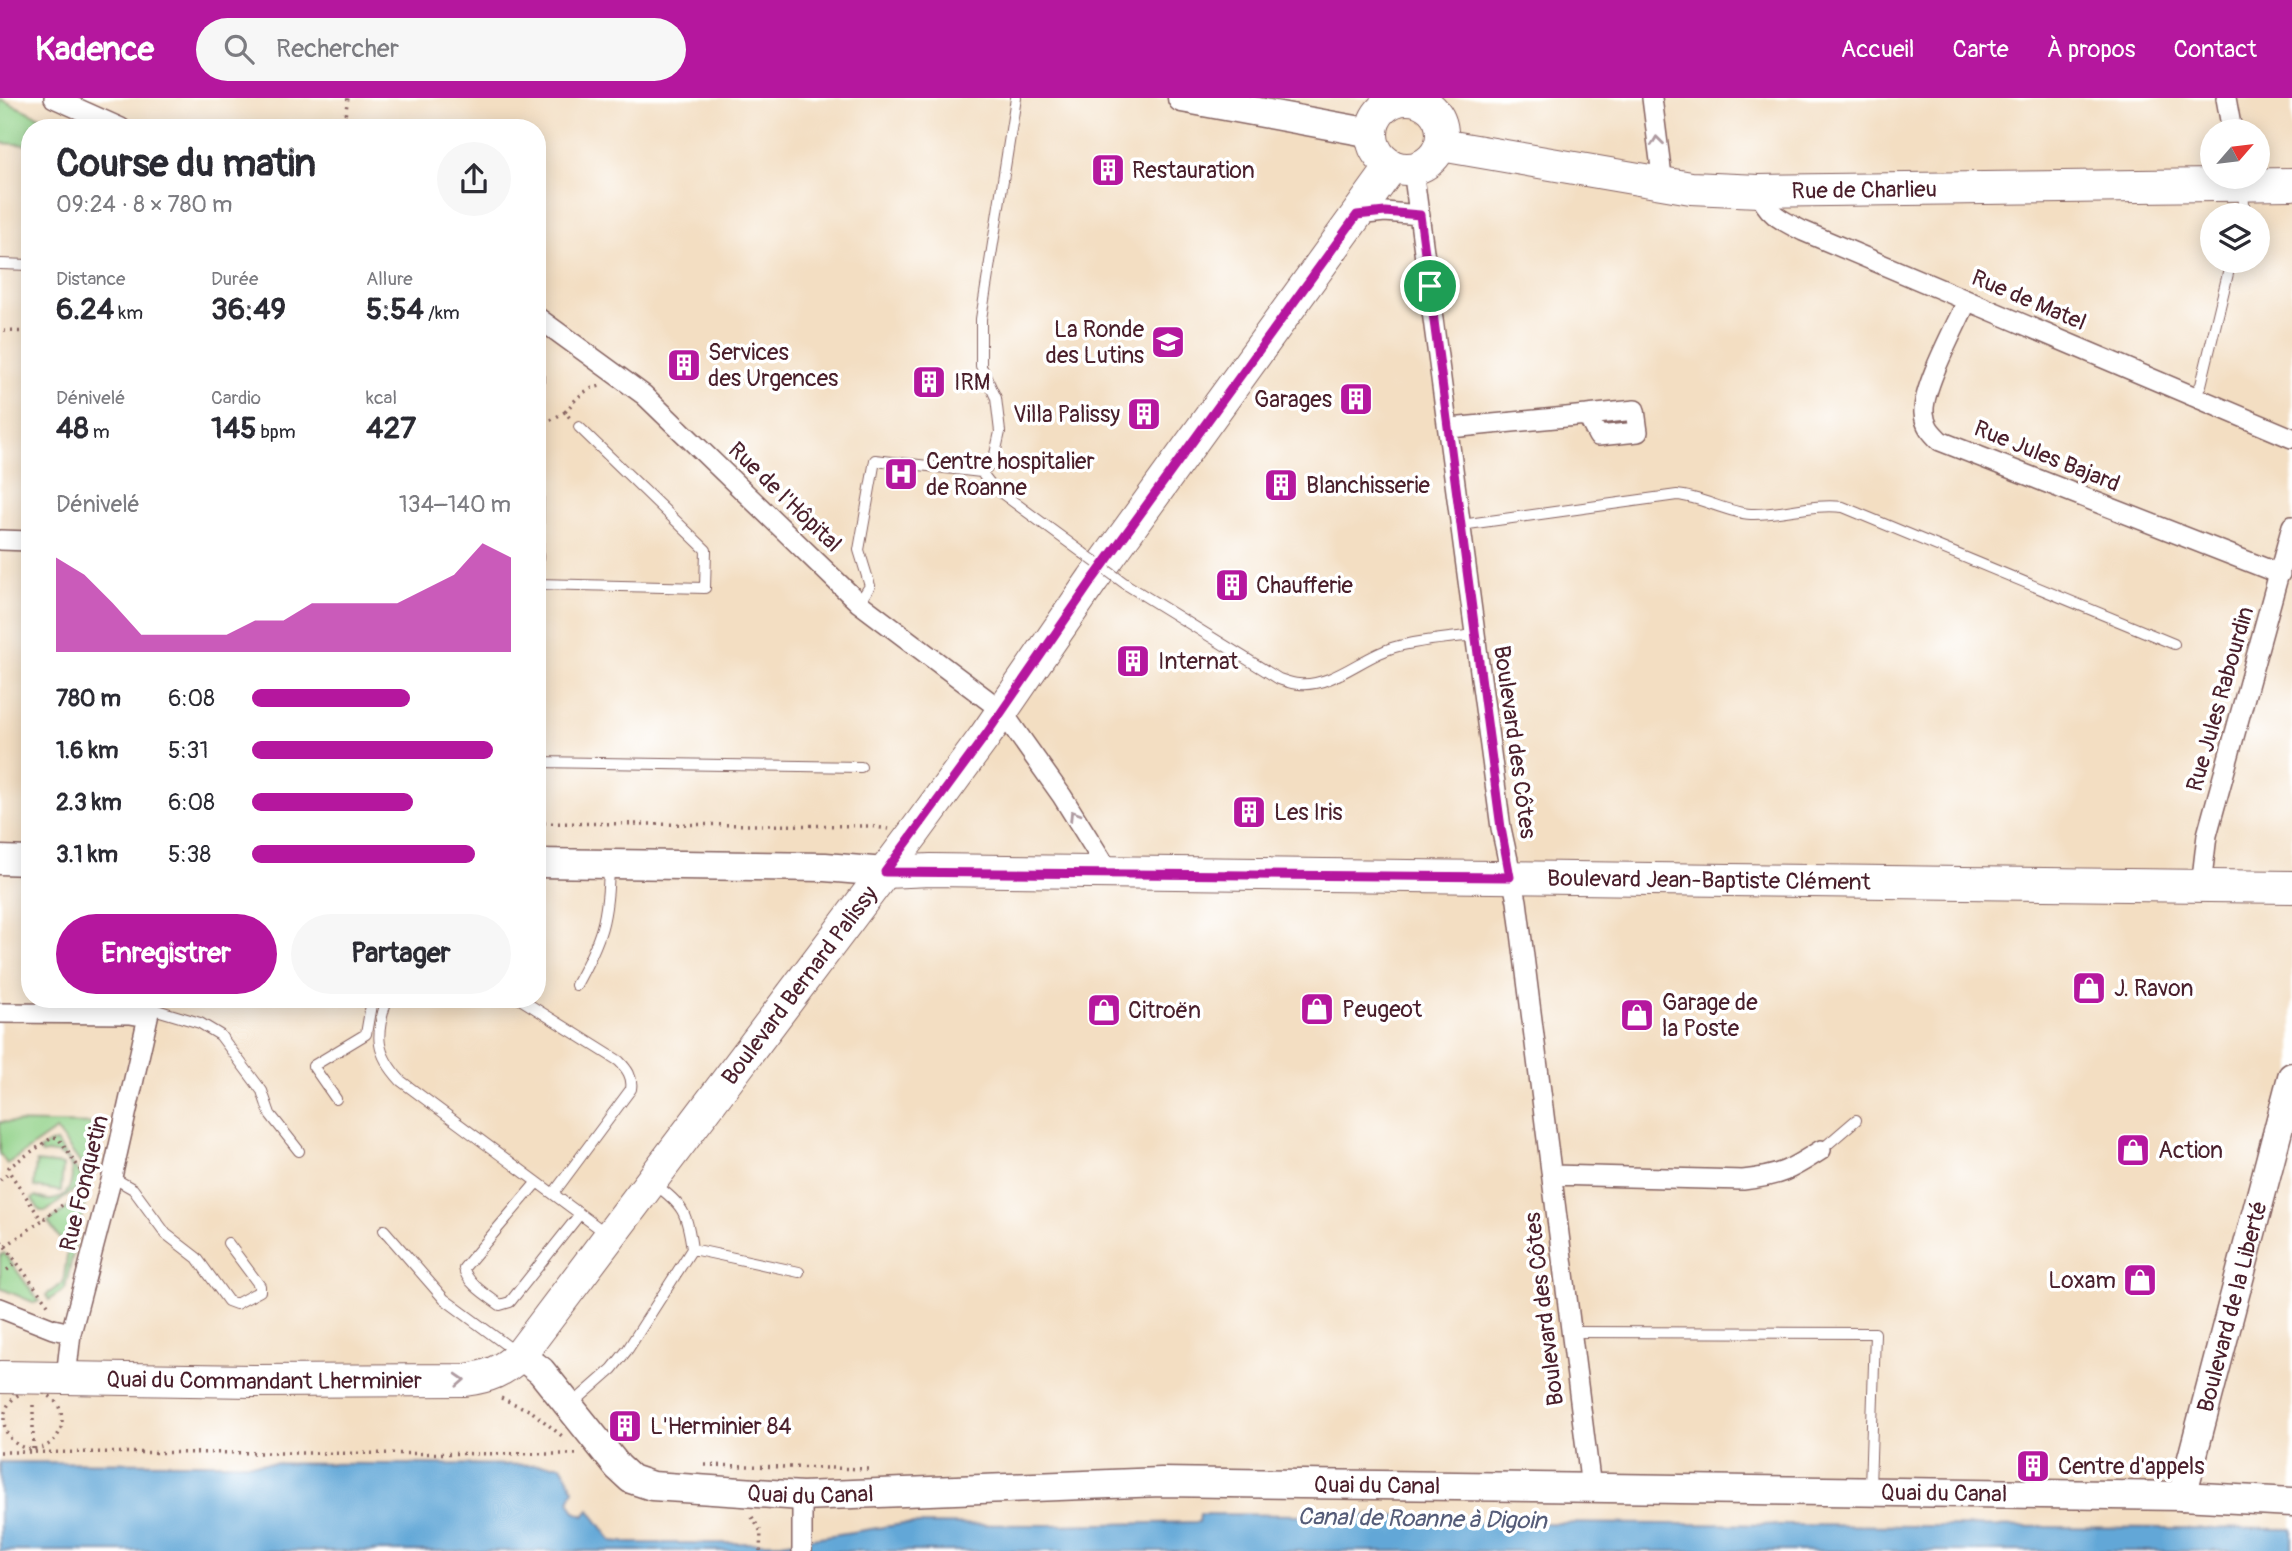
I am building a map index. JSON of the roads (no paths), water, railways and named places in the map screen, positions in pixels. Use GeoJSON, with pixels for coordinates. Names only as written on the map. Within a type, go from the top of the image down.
{"type":"FeatureCollection","features":[{"type":"Feature","properties":{"kind":"main road"},"geometry":{"type":"LineString","coordinates":[[1401,99],[1425,103],[1440,121],[1443,133],[1441,145],[1431,160],[1403,167],[1377,152],[1372,132],[1384,107],[1401,99]]}},
{"type":"Feature","properties":{"kind":"main road","name":"Rue de Charlieu"},"geometry":{"type":"LineString","coordinates":[[1441,145],[1691,188],[1759,191],[2242,192],[2292,184]]}},
{"type":"Feature","properties":{"kind":"main road","name":"Boulevard Bernard Palissy"},"geometry":{"type":"LineString","coordinates":[[520,1355],[914,833],[1093,579],[1357,215],[1403,167]]}},
{"type":"Feature","properties":{"kind":"main road","name":"Boulevard Jean-Baptiste Clément"},"geometry":{"type":"LineString","coordinates":[[885,872],[2292,887]]}},
{"type":"Feature","properties":{"kind":"main road","name":"Quai du Commandant Lherminier"},"geometry":{"type":"LineString","coordinates":[[0,1377],[464,1380],[498,1373],[520,1355]]}},
{"type":"Feature","properties":{"kind":"street"},"geometry":{"type":"LineString","coordinates":[[54,98],[101,119]]}},
{"type":"Feature","properties":{"kind":"street"},"geometry":{"type":"LineString","coordinates":[[1182,98],[1223,102],[1372,132]]}},
{"type":"Feature","properties":{"kind":"street"},"geometry":{"type":"LineString","coordinates":[[1652,98],[1663,184]]}},
{"type":"Feature","properties":{"kind":"street"},"geometry":{"type":"LineString","coordinates":[[2226,98],[2230,119]]}},
{"type":"Feature","properties":{"kind":"street","name":"Boulevard des Côtes"},"geometry":{"type":"LineString","coordinates":[[1403,167],[1420,215],[1501,828],[1517,901],[1591,1488]]}},
{"type":"Feature","properties":{"kind":"street","name":"Rue de Matel"},"geometry":{"type":"LineString","coordinates":[[1759,191],[1763,204],[1776,217],[2292,438]]}},
{"type":"Feature","properties":{"kind":"street"},"geometry":{"type":"LineString","coordinates":[[1357,215],[1385,212],[1420,215]]}},
{"type":"Feature","properties":{"kind":"street","name":"Rue Jules Bajard"},"geometry":{"type":"LineString","coordinates":[[1968,301],[1928,389],[1924,411],[1927,428],[1940,440],[2280,574]]}},
{"type":"Feature","properties":{"kind":"street","name":"Rue de l'Hôpital"},"geometry":{"type":"LineString","coordinates":[[546,324],[644,395],[859,603],[1002,710],[1062,796],[1110,873]]}},
{"type":"Feature","properties":{"kind":"street"},"geometry":{"type":"LineString","coordinates":[[1450,428],[1587,415]]}},
{"type":"Feature","properties":{"kind":"street","name":"Rue Jules Rabourdin"},"geometry":{"type":"LineString","coordinates":[[2201,886],[2207,835],[2292,526]]}},
{"type":"Feature","properties":{"kind":"street"},"geometry":{"type":"LineString","coordinates":[[0,540],[21,541]]}},
{"type":"Feature","properties":{"kind":"street","name":"Boulevard Jean-Baptiste Clément"},"geometry":{"type":"LineString","coordinates":[[546,863],[825,867],[885,872]]}},
{"type":"Feature","properties":{"kind":"street"},"geometry":{"type":"LineString","coordinates":[[0,1013],[130,1014],[150,1008]]}},
{"type":"Feature","properties":{"kind":"street","name":"Rue Fonquetin"},"geometry":{"type":"LineString","coordinates":[[66,1378],[62,1331],[113,1177],[150,1008]]}},
{"type":"Feature","properties":{"kind":"street","name":"Boulevard de la Liberté"},"geometry":{"type":"LineString","coordinates":[[2182,1496],[2286,1121],[2292,1077]]}},
{"type":"Feature","properties":{"kind":"street"},"geometry":{"type":"LineString","coordinates":[[1553,1175],[1755,1178],[1787,1171],[1821,1150]]}},
{"type":"Feature","properties":{"kind":"street"},"geometry":{"type":"LineString","coordinates":[[0,1308],[62,1331]]}},
{"type":"Feature","properties":{"kind":"street","name":"Quai du Canal"},"geometry":{"type":"LineString","coordinates":[[520,1355],[541,1371],[608,1457],[631,1479],[652,1486],[802,1509],[1161,1482],[2182,1496],[2292,1502]]}},
{"type":"Feature","properties":{"kind":"street"},"geometry":{"type":"LineString","coordinates":[[802,1509],[802,1551]]}},
{"type":"Feature","properties":{"kind":"lane"},"geometry":{"type":"LineString","coordinates":[[859,603],[870,586],[859,550],[875,460],[981,471],[993,463],[1000,432],[996,398],[981,366],[981,319],[1016,98]]}},
{"type":"Feature","properties":{"kind":"lane"},"geometry":{"type":"LineString","coordinates":[[0,264],[21,265]]}},
{"type":"Feature","properties":{"kind":"lane"},"geometry":{"type":"LineString","coordinates":[[2193,396],[2201,385],[2228,273]]}},
{"type":"Feature","properties":{"kind":"lane"},"geometry":{"type":"LineString","coordinates":[[546,584],[705,587],[706,550],[579,427]]}},
{"type":"Feature","properties":{"kind":"lane"},"geometry":{"type":"LineString","coordinates":[[981,471],[992,486],[1083,553],[1279,678],[1298,684],[1314,684],[1394,648],[1475,635]]}},
{"type":"Feature","properties":{"kind":"lane"},"geometry":{"type":"LineString","coordinates":[[1461,525],[1677,495],[1695,497],[1752,514],[1829,505],[1843,507],[2174,644]]}},
{"type":"Feature","properties":{"kind":"lane"},"geometry":{"type":"LineString","coordinates":[[546,762],[861,767]]}},
{"type":"Feature","properties":{"kind":"lane"},"geometry":{"type":"LineString","coordinates":[[576,985],[601,936],[609,898],[609,865]]}},
{"type":"Feature","properties":{"kind":"lane"},"geometry":{"type":"LineString","coordinates":[[150,1008],[200,1023],[220,1035],[262,1091],[270,1114],[299,1151]]}},
{"type":"Feature","properties":{"kind":"lane"},"geometry":{"type":"LineString","coordinates":[[336,1099],[313,1066],[366,1034],[370,1008]]}},
{"type":"Feature","properties":{"kind":"lane"},"geometry":{"type":"LineString","coordinates":[[385,1008],[379,1043],[389,1068],[401,1081],[610,1237]]}},
{"type":"Feature","properties":{"kind":"lane"},"geometry":{"type":"LineString","coordinates":[[534,1008],[619,1061],[632,1082],[631,1089],[553,1194]]}},
{"type":"Feature","properties":{"kind":"lane"},"geometry":{"type":"LineString","coordinates":[[1821,1150],[1856,1119]]}},
{"type":"Feature","properties":{"kind":"lane"},"geometry":{"type":"LineString","coordinates":[[113,1177],[133,1189],[166,1234],[197,1258],[228,1301],[236,1304],[257,1294],[260,1286],[228,1243]]}},
{"type":"Feature","properties":{"kind":"lane"},"geometry":{"type":"LineString","coordinates":[[569,1406],[612,1369],[628,1349],[692,1249],[683,1208],[671,1195],[650,1181]]}},
{"type":"Feature","properties":{"kind":"lane"},"geometry":{"type":"LineString","coordinates":[[537,1182],[464,1268],[466,1277],[486,1296],[500,1305],[510,1302],[580,1214]]}},
{"type":"Feature","properties":{"kind":"lane"},"geometry":{"type":"LineString","coordinates":[[384,1230],[444,1299],[520,1355]]}},
{"type":"Feature","properties":{"kind":"lane"},"geometry":{"type":"LineString","coordinates":[[692,1249],[799,1272]]}},
{"type":"Feature","properties":{"kind":"lane"},"geometry":{"type":"LineString","coordinates":[[1572,1332],[1875,1333],[1870,1492]]}},
{"type":"Feature","properties":{"kind":"water","name":"Canal de Roanne à Digoin"},"geometry":{"type":"Polygon","coordinates":[[[0,1462],[561,1465],[574,1490],[569,1501],[575,1512],[584,1516],[589,1510],[612,1541],[631,1543],[781,1543],[903,1524],[1199,1522],[1200,1514],[1424,1516],[1427,1522],[2292,1529],[2292,1551],[0,1551],[0,1462]]]}},
{"type":"Feature","properties":{"kind":"place","name":"Restauration"},"geometry":{"type":"Point","coordinates":[1108,170]}},
{"type":"Feature","properties":{"kind":"place","name":"La Ronde des Lutins"},"geometry":{"type":"Point","coordinates":[1168,342]}},
{"type":"Feature","properties":{"kind":"place","name":"Services des Urgences"},"geometry":{"type":"Point","coordinates":[684,365]}},
{"type":"Feature","properties":{"kind":"place","name":"IRM"},"geometry":{"type":"Point","coordinates":[929,382]}},
{"type":"Feature","properties":{"kind":"place","name":"Garages"},"geometry":{"type":"Point","coordinates":[1356,399]}},
{"type":"Feature","properties":{"kind":"place","name":"Villa Palissy"},"geometry":{"type":"Point","coordinates":[1144,414]}},
{"type":"Feature","properties":{"kind":"place","name":"Centre hospitalier de Roanne"},"geometry":{"type":"Point","coordinates":[901,474]}},
{"type":"Feature","properties":{"kind":"place","name":"Blanchisserie"},"geometry":{"type":"Point","coordinates":[1281,485]}},
{"type":"Feature","properties":{"kind":"place","name":"Chaufferie"},"geometry":{"type":"Point","coordinates":[1232,585]}},
{"type":"Feature","properties":{"kind":"place","name":"Internat"},"geometry":{"type":"Point","coordinates":[1133,661]}},
{"type":"Feature","properties":{"kind":"place","name":"Les Iris"},"geometry":{"type":"Point","coordinates":[1249,812]}},
{"type":"Feature","properties":{"kind":"place","name":"J. Ravon"},"geometry":{"type":"Point","coordinates":[2089,988]}},
{"type":"Feature","properties":{"kind":"place","name":"Peugeot"},"geometry":{"type":"Point","coordinates":[1317,1009]}},
{"type":"Feature","properties":{"kind":"place","name":"Citroën"},"geometry":{"type":"Point","coordinates":[1104,1010]}},
{"type":"Feature","properties":{"kind":"place","name":"Garage de la Poste"},"geometry":{"type":"Point","coordinates":[1637,1015]}},
{"type":"Feature","properties":{"kind":"place","name":"Action"},"geometry":{"type":"Point","coordinates":[2133,1150]}},
{"type":"Feature","properties":{"kind":"place","name":"Loxam"},"geometry":{"type":"Point","coordinates":[2140,1280]}},
{"type":"Feature","properties":{"kind":"place","name":"L'Herminier 84"},"geometry":{"type":"Point","coordinates":[625,1426]}},
{"type":"Feature","properties":{"kind":"place","name":"Centre d'appels"},"geometry":{"type":"Point","coordinates":[2033,1466]}}]}
